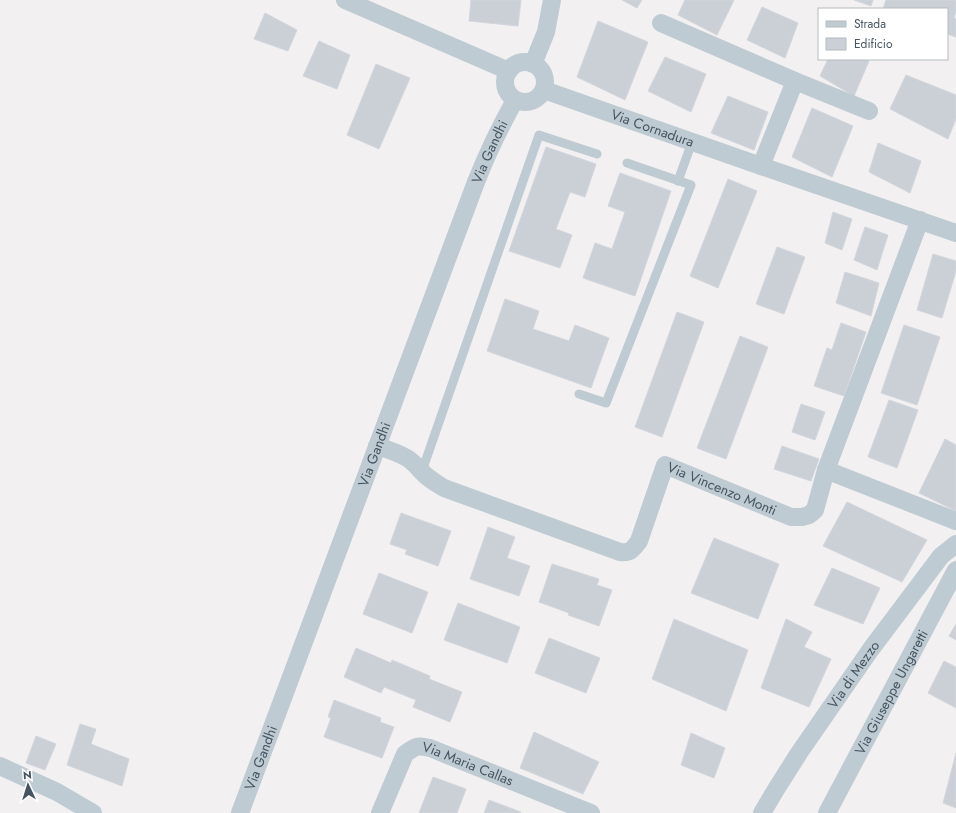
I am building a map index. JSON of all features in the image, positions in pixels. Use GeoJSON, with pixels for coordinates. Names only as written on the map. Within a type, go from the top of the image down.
{"type":"FeatureCollection","features":[{"type":"Feature","properties":{"kind":"street"},"geometry":{"type":"LineString","coordinates":[[344,0],[509,71]]}},
{"type":"Feature","properties":{"kind":"street"},"geometry":{"type":"LineString","coordinates":[[533,64],[546,32],[552,0]]}},
{"type":"Feature","properties":{"kind":"street"},"geometry":{"type":"LineString","coordinates":[[661,23],[795,81],[869,111]]}},
{"type":"Feature","properties":{"kind":"street"},"geometry":{"type":"LineString","coordinates":[[526,62],[533,64],[539,68],[544,75],[544,90],[535,100],[522,102],[515,100],[510,96],[507,90],[506,77],[509,71],[520,63],[526,62]]}},
{"type":"Feature","properties":{"kind":"street"},"geometry":{"type":"LineString","coordinates":[[761,166],[795,81]]}},
{"type":"Feature","properties":{"kind":"street","name":"Via Cornadura"},"geometry":{"type":"LineString","coordinates":[[544,90],[956,233]]}},
{"type":"Feature","properties":{"kind":"street","name":"Via Gandhi"},"geometry":{"type":"LineString","coordinates":[[240,813],[478,176],[486,156],[515,100]]}},
{"type":"Feature","properties":{"kind":"street","name":"Via Vincenzo Monti"},"geometry":{"type":"LineString","coordinates":[[377,446],[407,458],[434,482],[444,488],[620,552],[626,552],[633,549],[639,541],[665,465],[791,517],[802,517],[809,515],[815,510],[826,470],[920,220]]}},
{"type":"Feature","properties":{"kind":"street"},"geometry":{"type":"LineString","coordinates":[[826,470],[956,521]]}},
{"type":"Feature","properties":{"kind":"street","name":"Via di Mezzo"},"geometry":{"type":"LineString","coordinates":[[762,813],[799,753],[872,649],[941,556],[956,544]]}},
{"type":"Feature","properties":{"kind":"street","name":"Via Giuseppe Ungaretti"},"geometry":{"type":"LineString","coordinates":[[827,813],[956,570]]}},
{"type":"Feature","properties":{"kind":"street","name":"Via Maria Callas"},"geometry":{"type":"LineString","coordinates":[[380,813],[405,754],[413,747],[421,746],[430,748],[591,813]]}},
{"type":"Feature","properties":{"kind":"street"},"geometry":{"type":"LineString","coordinates":[[0,766],[57,792],[93,813]]}},
{"type":"Feature","properties":{"kind":"lane"},"geometry":{"type":"LineString","coordinates":[[422,471],[539,136],[597,154]]}},
{"type":"Feature","properties":{"kind":"lane"},"geometry":{"type":"LineString","coordinates":[[678,181],[692,142]]}},
{"type":"Feature","properties":{"kind":"lane"},"geometry":{"type":"LineString","coordinates":[[579,394],[606,403],[692,185],[627,163]]}},
{"type":"Feature","properties":{"kind":"building"},"geometry":{"type":"Polygon","coordinates":[[[471,0],[521,0],[518,26],[469,21],[471,0]]]}},
{"type":"Feature","properties":{"kind":"building"},"geometry":{"type":"Polygon","coordinates":[[[622,0],[642,0],[637,8],[622,0]]]}},
{"type":"Feature","properties":{"kind":"building"},"geometry":{"type":"Polygon","coordinates":[[[685,0],[734,0],[717,35],[678,15],[685,0]]]}},
{"type":"Feature","properties":{"kind":"building"},"geometry":{"type":"Polygon","coordinates":[[[854,0],[873,0],[871,6],[854,0]]]}},
{"type":"Feature","properties":{"kind":"building"},"geometry":{"type":"Polygon","coordinates":[[[886,0],[956,0],[956,11],[954,18],[956,19],[956,37],[948,34],[948,8],[883,8],[886,0]]]}},
{"type":"Feature","properties":{"kind":"building"},"geometry":{"type":"Polygon","coordinates":[[[762,7],[798,23],[785,58],[747,40],[762,7]]]}},
{"type":"Feature","properties":{"kind":"building"},"geometry":{"type":"Polygon","coordinates":[[[265,13],[297,30],[288,51],[254,39],[265,13]]]}},
{"type":"Feature","properties":{"kind":"building"},"geometry":{"type":"Polygon","coordinates":[[[598,21],[648,42],[625,100],[577,77],[598,21]]]}},
{"type":"Feature","properties":{"kind":"building"},"geometry":{"type":"Polygon","coordinates":[[[319,41],[350,55],[337,89],[303,76],[319,41]]]}},
{"type":"Feature","properties":{"kind":"building"},"geometry":{"type":"Polygon","coordinates":[[[665,57],[706,74],[691,112],[648,91],[665,57]]]}},
{"type":"Feature","properties":{"kind":"building"},"geometry":{"type":"Polygon","coordinates":[[[828,60],[869,61],[854,96],[820,76],[828,60]]]}},
{"type":"Feature","properties":{"kind":"building"},"geometry":{"type":"Polygon","coordinates":[[[376,64],[410,78],[379,149],[347,135],[376,64]]]}},
{"type":"Feature","properties":{"kind":"building"},"geometry":{"type":"Polygon","coordinates":[[[906,75],[956,95],[956,119],[948,139],[890,109],[906,75]]]}},
{"type":"Feature","properties":{"kind":"building"},"geometry":{"type":"Polygon","coordinates":[[[728,96],[768,112],[754,150],[711,133],[728,96]]]}},
{"type":"Feature","properties":{"kind":"building"},"geometry":{"type":"Polygon","coordinates":[[[812,108],[853,126],[832,177],[792,157],[812,108]]]}},
{"type":"Feature","properties":{"kind":"building"},"geometry":{"type":"Polygon","coordinates":[[[878,143],[921,161],[910,193],[869,172],[878,143]]]}},
{"type":"Feature","properties":{"kind":"building"},"geometry":{"type":"Polygon","coordinates":[[[546,147],[596,164],[585,197],[570,192],[556,229],[572,235],[560,268],[509,251],[546,147]]]}},
{"type":"Feature","properties":{"kind":"building"},"geometry":{"type":"Polygon","coordinates":[[[620,173],[671,191],[635,296],[583,278],[595,243],[612,249],[625,212],[608,206],[620,173]]]}},
{"type":"Feature","properties":{"kind":"building"},"geometry":{"type":"Polygon","coordinates":[[[728,179],[757,191],[718,288],[690,276],[728,179]]]}},
{"type":"Feature","properties":{"kind":"building"},"geometry":{"type":"Polygon","coordinates":[[[833,212],[852,219],[842,250],[825,243],[833,212]]]}},
{"type":"Feature","properties":{"kind":"building"},"geometry":{"type":"Polygon","coordinates":[[[865,227],[888,235],[877,270],[854,260],[865,227]]]}},
{"type":"Feature","properties":{"kind":"building"},"geometry":{"type":"Polygon","coordinates":[[[777,247],[805,257],[784,314],[756,304],[777,247]]]}},
{"type":"Feature","properties":{"kind":"building"},"geometry":{"type":"Polygon","coordinates":[[[933,254],[956,261],[956,271],[942,318],[917,310],[933,254]]]}},
{"type":"Feature","properties":{"kind":"building"},"geometry":{"type":"Polygon","coordinates":[[[845,272],[879,283],[871,316],[836,303],[845,272]]]}},
{"type":"Feature","properties":{"kind":"building"},"geometry":{"type":"Polygon","coordinates":[[[505,299],[539,311],[533,329],[569,341],[575,325],[609,338],[591,388],[487,351],[505,299]]]}},
{"type":"Feature","properties":{"kind":"building"},"geometry":{"type":"Polygon","coordinates":[[[677,312],[704,322],[662,437],[635,427],[677,312]]]}},
{"type":"Feature","properties":{"kind":"building"},"geometry":{"type":"Polygon","coordinates":[[[841,323],[866,332],[844,396],[814,386],[827,348],[832,350],[841,323]]]}},
{"type":"Feature","properties":{"kind":"building"},"geometry":{"type":"Polygon","coordinates":[[[904,325],[940,337],[917,405],[881,393],[904,325]]]}},
{"type":"Feature","properties":{"kind":"building"},"geometry":{"type":"Polygon","coordinates":[[[740,336],[768,347],[726,459],[697,448],[740,336]]]}},
{"type":"Feature","properties":{"kind":"building"},"geometry":{"type":"Polygon","coordinates":[[[889,400],[918,410],[897,468],[868,457],[889,400]]]}},
{"type":"Feature","properties":{"kind":"building"},"geometry":{"type":"Polygon","coordinates":[[[801,404],[825,412],[815,440],[792,432],[801,404]]]}},
{"type":"Feature","properties":{"kind":"building"},"geometry":{"type":"Polygon","coordinates":[[[945,439],[956,445],[956,511],[919,493],[945,439]]]}},
{"type":"Feature","properties":{"kind":"building"},"geometry":{"type":"Polygon","coordinates":[[[782,446],[819,459],[811,481],[774,469],[782,446]]]}},
{"type":"Feature","properties":{"kind":"building"},"geometry":{"type":"Polygon","coordinates":[[[847,502],[927,540],[902,582],[823,546],[847,502]]]}},
{"type":"Feature","properties":{"kind":"building"},"geometry":{"type":"Polygon","coordinates":[[[401,513],[451,531],[438,566],[405,554],[407,550],[390,544],[401,513]]]}},
{"type":"Feature","properties":{"kind":"building"},"geometry":{"type":"Polygon","coordinates":[[[488,527],[515,537],[507,558],[530,566],[519,596],[470,579],[488,527]]]}},
{"type":"Feature","properties":{"kind":"building"},"geometry":{"type":"Polygon","coordinates":[[[714,538],[779,564],[758,619],[691,593],[714,538]]]}},
{"type":"Feature","properties":{"kind":"building"},"geometry":{"type":"Polygon","coordinates":[[[552,564],[599,579],[597,585],[612,590],[599,626],[568,615],[569,613],[539,602],[552,564]]]}},
{"type":"Feature","properties":{"kind":"building"},"geometry":{"type":"Polygon","coordinates":[[[832,568],[880,588],[863,624],[814,605],[832,568]]]}},
{"type":"Feature","properties":{"kind":"building"},"geometry":{"type":"Polygon","coordinates":[[[379,573],[428,592],[412,633],[363,614],[379,573]]]}},
{"type":"Feature","properties":{"kind":"building"},"geometry":{"type":"Polygon","coordinates":[[[458,603],[520,627],[507,663],[444,640],[458,603]]]}},
{"type":"Feature","properties":{"kind":"building"},"geometry":{"type":"Polygon","coordinates":[[[674,619],[748,650],[726,711],[652,679],[674,619]]]}},
{"type":"Feature","properties":{"kind":"building"},"geometry":{"type":"Polygon","coordinates":[[[786,619],[812,632],[804,647],[831,659],[809,707],[761,688],[786,619]]]}},
{"type":"Feature","properties":{"kind":"building"},"geometry":{"type":"Polygon","coordinates":[[[956,624],[956,640],[949,636],[956,624]]]}},
{"type":"Feature","properties":{"kind":"building"},"geometry":{"type":"Polygon","coordinates":[[[549,638],[600,658],[586,693],[535,673],[549,638]]]}},
{"type":"Feature","properties":{"kind":"building"},"geometry":{"type":"Polygon","coordinates":[[[356,648],[391,663],[392,660],[430,676],[429,679],[462,692],[450,722],[413,707],[416,700],[384,687],[381,693],[344,677],[356,648]]]}},
{"type":"Feature","properties":{"kind":"building"},"geometry":{"type":"Polygon","coordinates":[[[944,661],[956,667],[956,708],[928,693],[944,661]]]}},
{"type":"Feature","properties":{"kind":"building"},"geometry":{"type":"Polygon","coordinates":[[[334,700],[381,718],[380,722],[394,727],[382,758],[324,737],[331,718],[328,717],[334,700]]]}},
{"type":"Feature","properties":{"kind":"building"},"geometry":{"type":"Polygon","coordinates":[[[80,724],[96,729],[91,744],[129,759],[122,786],[67,765],[80,724]]]}},
{"type":"Feature","properties":{"kind":"building"},"geometry":{"type":"Polygon","coordinates":[[[534,732],[599,762],[583,794],[520,768],[534,732]]]}},
{"type":"Feature","properties":{"kind":"building"},"geometry":{"type":"Polygon","coordinates":[[[691,733],[725,748],[714,778],[681,765],[691,733]]]}},
{"type":"Feature","properties":{"kind":"building"},"geometry":{"type":"Polygon","coordinates":[[[36,736],[56,744],[45,770],[26,763],[36,736]]]}},
{"type":"Feature","properties":{"kind":"building"},"geometry":{"type":"Polygon","coordinates":[[[956,753],[956,808],[943,803],[956,753]]]}},
{"type":"Feature","properties":{"kind":"building"},"geometry":{"type":"Polygon","coordinates":[[[433,777],[466,789],[457,813],[419,813],[433,777]]]}},
{"type":"Feature","properties":{"kind":"building"},"geometry":{"type":"Polygon","coordinates":[[[489,800],[521,812],[484,813],[489,800]]]}}]}
